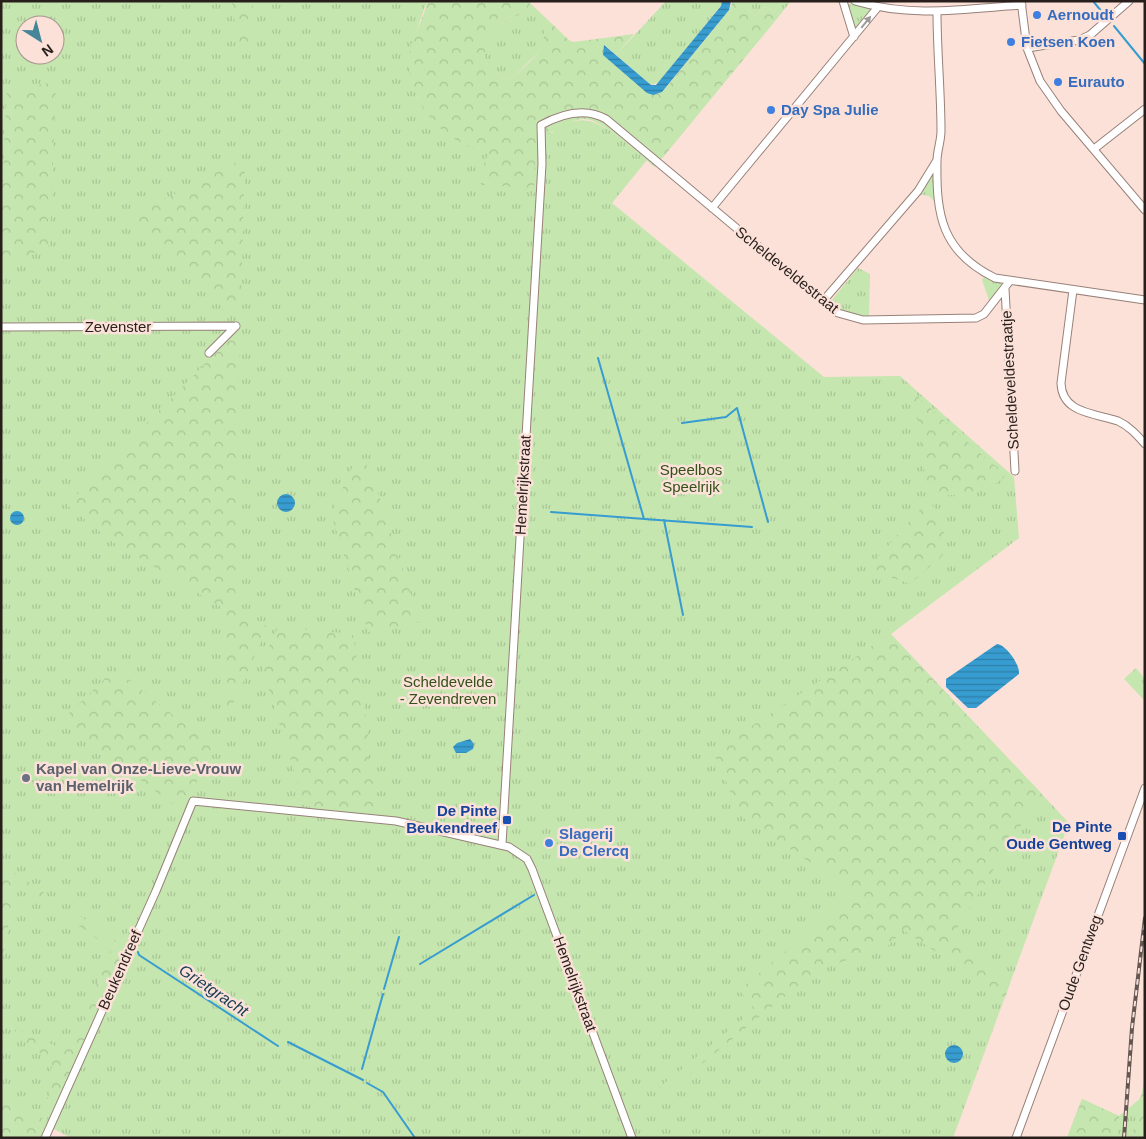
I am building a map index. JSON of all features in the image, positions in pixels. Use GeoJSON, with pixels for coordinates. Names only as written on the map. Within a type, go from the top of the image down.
{"type":"FeatureCollection","features":[{"type":"Feature","properties":{"kind":"street"},"geometry":{"type":"LineString","coordinates":[[843,1],[854,37]]}},
{"type":"Feature","properties":{"kind":"street"},"geometry":{"type":"LineString","coordinates":[[855,1],[904,11],[937,12],[1022,3],[1027,48],[1040,81],[1050,96],[1145,210]]}},
{"type":"Feature","properties":{"kind":"street"},"geometry":{"type":"LineString","coordinates":[[1027,48],[1079,40],[1090,35],[1129,1]]}},
{"type":"Feature","properties":{"kind":"street"},"geometry":{"type":"LineString","coordinates":[[712,208],[878,7]]}},
{"type":"Feature","properties":{"kind":"street"},"geometry":{"type":"LineString","coordinates":[[937,12],[941,132],[937,160],[940,207],[948,238],[960,255],[975,268],[995,278],[1009,282],[1145,300]]}},
{"type":"Feature","properties":{"kind":"street"},"geometry":{"type":"LineString","coordinates":[[1094,150],[1145,109]]}},
{"type":"Feature","properties":{"kind":"street","name":"Scheldeveldestraat"},"geometry":{"type":"LineString","coordinates":[[542,125],[573,114],[600,116],[838,313],[863,320],[976,318],[984,314],[1009,282]]}},
{"type":"Feature","properties":{"kind":"street","name":"Hemelrijkstraat"},"geometry":{"type":"LineString","coordinates":[[502,844],[542,174],[542,125]]}},
{"type":"Feature","properties":{"kind":"street"},"geometry":{"type":"LineString","coordinates":[[824,301],[918,191],[937,160]]}},
{"type":"Feature","properties":{"kind":"street","name":"Scheldeveldestraatje"},"geometry":{"type":"LineString","coordinates":[[1005,288],[1016,471]]}},
{"type":"Feature","properties":{"kind":"street"},"geometry":{"type":"LineString","coordinates":[[1073,290],[1061,383],[1063,395],[1066,401],[1076,409],[1124,424],[1145,444]]}},
{"type":"Feature","properties":{"kind":"street","name":"Zevenster"},"geometry":{"type":"LineString","coordinates":[[1,328],[236,326],[209,353]]}},
{"type":"Feature","properties":{"kind":"street","name":"Oude Gentweg"},"geometry":{"type":"LineString","coordinates":[[1016,1138],[1145,788]]}},
{"type":"Feature","properties":{"kind":"street","name":"Hemelrijkstraat"},"geometry":{"type":"LineString","coordinates":[[193,801],[396,821],[486,843],[502,844],[518,850],[527,859],[532,869],[632,1138]]}},
{"type":"Feature","properties":{"kind":"street","name":"Beukendreef"},"geometry":{"type":"LineString","coordinates":[[45,1138],[156,891],[193,801]]}},
{"type":"Feature","properties":{"kind":"green space","name":"Scheldevelde - Zevendreven"},"geometry":{"type":"Polygon","coordinates":[[[1,1],[427,1],[411,46],[417,97],[431,117],[449,135],[479,148],[491,148],[543,132],[552,133],[565,124],[578,120],[590,121],[602,126],[647,160],[612,203],[824,377],[900,376],[1014,477],[1019,538],[891,634],[1069,823],[953,1138],[71,1138],[50,1127],[1,1138],[1,1]]]}},
{"type":"Feature","properties":{"kind":"green space"},"geometry":{"type":"Polygon","coordinates":[[[232,1],[253,1],[251,45],[238,47],[232,1]]]}},
{"type":"Feature","properties":{"kind":"green space"},"geometry":{"type":"Polygon","coordinates":[[[427,1],[531,1],[523,13],[517,16],[509,16],[500,25],[488,42],[485,51],[485,59],[489,67],[509,81],[541,49],[544,42],[544,29],[547,23],[550,22],[570,41],[574,42],[634,34],[616,55],[605,45],[647,93],[665,89],[729,10],[733,1],[739,1],[755,16],[765,6],[780,15],[655,167],[611,131],[592,121],[578,120],[549,133],[545,134],[543,132],[536,135],[534,188],[482,185],[477,179],[491,148],[471,146],[451,137],[429,116],[421,103],[414,89],[409,60],[411,45],[427,1]]]}},
{"type":"Feature","properties":{"kind":"green space"},"geometry":{"type":"Polygon","coordinates":[[[666,1],[722,1],[723,3],[659,82],[651,85],[616,55],[666,1]]]}},
{"type":"Feature","properties":{"kind":"green space"},"geometry":{"type":"Polygon","coordinates":[[[739,1],[791,1],[780,15],[765,6],[755,16],[739,1]]]}},
{"type":"Feature","properties":{"kind":"green space"},"geometry":{"type":"Polygon","coordinates":[[[530,3],[550,22],[547,23],[544,44],[540,51],[509,81],[496,74],[489,67],[485,59],[487,42],[509,16],[522,14],[530,3]]]}},
{"type":"Feature","properties":{"kind":"green space"},"geometry":{"type":"Polygon","coordinates":[[[850,3],[871,9],[857,29],[853,28],[847,6],[850,3]]]}},
{"type":"Feature","properties":{"kind":"green space"},"geometry":{"type":"Polygon","coordinates":[[[56,82],[50,245],[1,269],[1,212],[7,90],[56,82]]]}},
{"type":"Feature","properties":{"kind":"green space"},"geometry":{"type":"Polygon","coordinates":[[[245,158],[241,300],[228,319],[219,303],[129,217],[245,158]]]}},
{"type":"Feature","properties":{"kind":"green space"},"geometry":{"type":"Polygon","coordinates":[[[935,170],[936,203],[929,196],[919,194],[935,170]]]}},
{"type":"Feature","properties":{"kind":"green space"},"geometry":{"type":"Polygon","coordinates":[[[858,268],[870,274],[869,316],[848,313],[831,301],[858,268]]]}},
{"type":"Feature","properties":{"kind":"green space"},"geometry":{"type":"Polygon","coordinates":[[[984,276],[1002,284],[990,303],[982,280],[984,276]]]}},
{"type":"Feature","properties":{"kind":"green space"},"geometry":{"type":"Polygon","coordinates":[[[233,335],[239,336],[240,345],[235,607],[268,627],[226,719],[227,607],[221,607],[113,542],[67,505],[233,335]]]}},
{"type":"Feature","properties":{"kind":"green space"},"geometry":{"type":"Polygon","coordinates":[[[917,396],[990,462],[1005,472],[1005,476],[998,482],[979,491],[957,495],[927,492],[916,404],[913,401],[917,396]]]}},
{"type":"Feature","properties":{"kind":"green space"},"geometry":{"type":"Polygon","coordinates":[[[356,459],[366,464],[372,474],[420,622],[368,632],[331,514],[356,459]]]}},
{"type":"Feature","properties":{"kind":"green space"},"geometry":{"type":"Polygon","coordinates":[[[932,505],[943,528],[944,554],[910,584],[890,577],[880,577],[874,570],[873,563],[922,507],[932,505]]]}},
{"type":"Feature","properties":{"kind":"green space"},"geometry":{"type":"Polygon","coordinates":[[[278,627],[353,634],[368,733],[367,751],[379,813],[305,806],[261,664],[278,627]]]}},
{"type":"Feature","properties":{"kind":"green space"},"geometry":{"type":"Polygon","coordinates":[[[890,634],[1041,793],[951,938],[1010,983],[1005,998],[903,930],[889,945],[816,971],[665,1094],[660,1087],[755,1009],[739,990],[849,898],[850,889],[742,817],[713,752],[890,634]]]}},
{"type":"Feature","properties":{"kind":"green space"},"geometry":{"type":"Polygon","coordinates":[[[1136,668],[1145,679],[1145,701],[1124,679],[1136,668]]]}},
{"type":"Feature","properties":{"kind":"green space"},"geometry":{"type":"Polygon","coordinates":[[[115,669],[213,747],[184,810],[178,808],[61,721],[115,669]]]}},
{"type":"Feature","properties":{"kind":"green space"},"geometry":{"type":"Polygon","coordinates":[[[1,864],[44,892],[39,899],[16,885],[1,966],[1,864]]]}},
{"type":"Feature","properties":{"kind":"green space"},"geometry":{"type":"Polygon","coordinates":[[[77,914],[125,947],[58,1104],[47,1099],[50,1092],[45,1089],[49,1082],[53,1058],[35,1051],[14,1033],[18,1029],[60,1048],[72,1045],[111,949],[72,921],[77,914]]]}},
{"type":"Feature","properties":{"kind":"green space"},"geometry":{"type":"Polygon","coordinates":[[[1145,1075],[1145,1138],[1067,1138],[1082,1099],[1119,1116],[1142,1097],[1145,1075]]]}},
{"type":"Feature","properties":{"kind":"green space"},"geometry":{"type":"Polygon","coordinates":[[[1145,1076],[1145,1138],[1133,1138],[1135,1122],[1145,1076]]]}},
{"type":"Feature","properties":{"kind":"green space"},"geometry":{"type":"Polygon","coordinates":[[[1,1098],[50,1122],[43,1138],[1,1138],[1,1098]]]}},
{"type":"Feature","properties":{"kind":"green space"},"geometry":{"type":"Polygon","coordinates":[[[1082,1099],[1119,1116],[1118,1138],[1067,1138],[1082,1099]]]}},
{"type":"Feature","properties":{"kind":"water"},"geometry":{"type":"Polygon","coordinates":[[[722,1],[731,1],[729,10],[662,92],[653,95],[647,93],[603,55],[604,45],[651,85],[656,85],[721,6],[722,1]]]}},
{"type":"Feature","properties":{"kind":"water"},"geometry":{"type":"Polygon","coordinates":[[[286,494],[292,497],[295,503],[292,509],[286,512],[280,509],[277,503],[280,497],[286,494]]]}},
{"type":"Feature","properties":{"kind":"water"},"geometry":{"type":"Polygon","coordinates":[[[14,511],[20,511],[24,518],[20,525],[14,525],[10,521],[10,515],[14,511]]]}},
{"type":"Feature","properties":{"kind":"water"},"geometry":{"type":"Polygon","coordinates":[[[997,644],[1001,645],[1012,656],[1019,674],[976,708],[968,708],[946,687],[946,679],[997,644]]]}},
{"type":"Feature","properties":{"kind":"water"},"geometry":{"type":"Polygon","coordinates":[[[470,739],[474,744],[473,749],[466,753],[456,753],[453,747],[457,743],[470,739]]]}},
{"type":"Feature","properties":{"kind":"water"},"geometry":{"type":"Polygon","coordinates":[[[954,1045],[960,1048],[963,1054],[960,1060],[954,1063],[948,1060],[945,1054],[948,1048],[954,1045]]]}},
{"type":"Feature","properties":{"kind":"waterway"},"geometry":{"type":"LineString","coordinates":[[1093,1],[1106,17]]}},
{"type":"Feature","properties":{"kind":"waterway"},"geometry":{"type":"LineString","coordinates":[[1114,26],[1145,64]]}},
{"type":"Feature","properties":{"kind":"waterway"},"geometry":{"type":"LineString","coordinates":[[598,358],[644,519]]}},
{"type":"Feature","properties":{"kind":"waterway"},"geometry":{"type":"LineString","coordinates":[[682,423],[726,417],[737,408],[768,522]]}},
{"type":"Feature","properties":{"kind":"waterway"},"geometry":{"type":"LineString","coordinates":[[551,512],[752,527]]}},
{"type":"Feature","properties":{"kind":"waterway"},"geometry":{"type":"LineString","coordinates":[[664,520],[683,615]]}},
{"type":"Feature","properties":{"kind":"waterway"},"geometry":{"type":"LineString","coordinates":[[420,964],[534,895]]}},
{"type":"Feature","properties":{"kind":"waterway"},"geometry":{"type":"LineString","coordinates":[[384,989],[399,937]]}},
{"type":"Feature","properties":{"kind":"waterway","name":"Grietgracht"},"geometry":{"type":"LineString","coordinates":[[138,952],[139,955],[278,1046]]}},
{"type":"Feature","properties":{"kind":"waterway"},"geometry":{"type":"LineString","coordinates":[[362,1069],[383,994]]}},
{"type":"Feature","properties":{"kind":"waterway","name":"Grietgracht"},"geometry":{"type":"LineString","coordinates":[[288,1042],[363,1080]]}},
{"type":"Feature","properties":{"kind":"waterway","name":"Grietgracht"},"geometry":{"type":"LineString","coordinates":[[367,1083],[383,1092],[415,1138]]}},
{"type":"Feature","properties":{"kind":"railway"},"geometry":{"type":"LineString","coordinates":[[1124,1138],[1132,1028],[1145,918]]}},
{"type":"Feature","properties":{"kind":"place","name":"Aernoudt"},"geometry":{"type":"Point","coordinates":[1037,15]}},
{"type":"Feature","properties":{"kind":"place","name":"Fietsen Koen"},"geometry":{"type":"Point","coordinates":[1011,42]}},
{"type":"Feature","properties":{"kind":"place","name":"Eurauto"},"geometry":{"type":"Point","coordinates":[1058,82]}},
{"type":"Feature","properties":{"kind":"place","name":"Day Spa Julie"},"geometry":{"type":"Point","coordinates":[771,110]}},
{"type":"Feature","properties":{"kind":"place","name":"Kapel van Onze-Lieve-Vrouw van Hemelrijk"},"geometry":{"type":"Point","coordinates":[26,778]}},
{"type":"Feature","properties":{"kind":"place","name":"De Pinte Beukendreef"},"geometry":{"type":"Point","coordinates":[507,820]}},
{"type":"Feature","properties":{"kind":"place","name":"De Pinte Oude Gentweg"},"geometry":{"type":"Point","coordinates":[1122,836]}},
{"type":"Feature","properties":{"kind":"place","name":"Slagerij De Clercq"},"geometry":{"type":"Point","coordinates":[549,843]}},
{"type":"Feature","properties":{"kind":"park label","name":"Speelbos Speelrijk"},"geometry":{"type":"Point","coordinates":[691,478]}}]}
